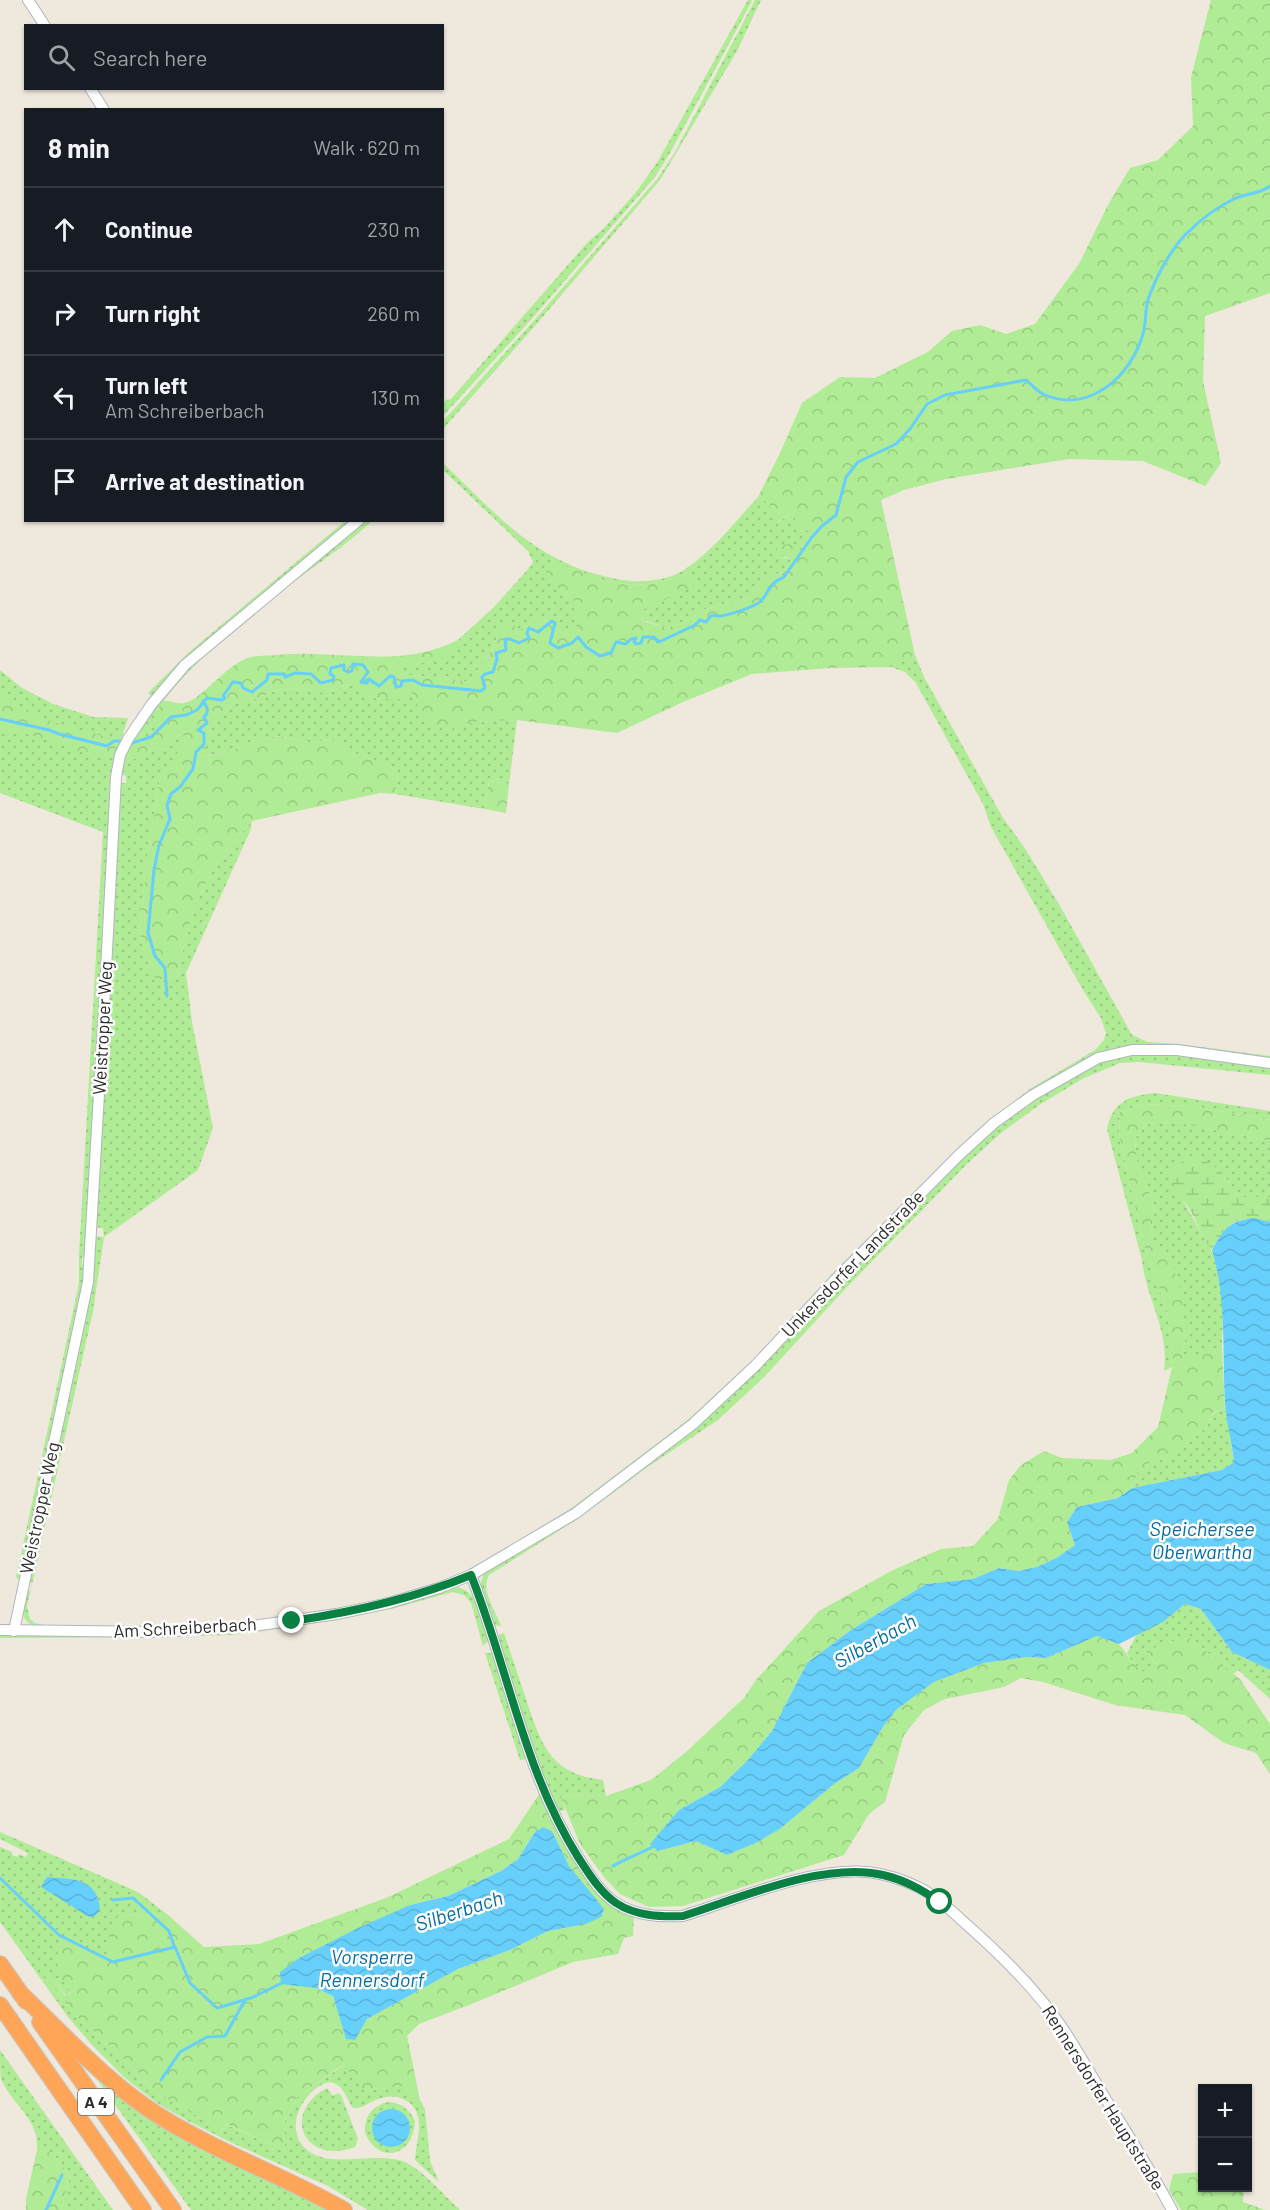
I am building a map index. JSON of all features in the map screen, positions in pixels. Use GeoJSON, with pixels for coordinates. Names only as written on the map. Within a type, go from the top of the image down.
{"type":"FeatureCollection","features":[{"type":"Feature","properties":{"kind":"highway","name":"A 4"},"geometry":{"type":"LineString","coordinates":[[0,1964],[173,2210]]}},
{"type":"Feature","properties":{"kind":"highway"},"geometry":{"type":"LineString","coordinates":[[20,1993],[118,2085],[160,2116],[205,2142],[344,2210]]}},
{"type":"Feature","properties":{"kind":"highway","name":"A 4"},"geometry":{"type":"LineString","coordinates":[[0,2005],[143,2210]]}},
{"type":"Feature","properties":{"kind":"street"},"geometry":{"type":"LineString","coordinates":[[28,0],[44,24]]}},
{"type":"Feature","properties":{"kind":"street"},"geometry":{"type":"LineString","coordinates":[[91,90],[103,108]]}},
{"type":"Feature","properties":{"kind":"street","name":"Weistropper Weg"},"geometry":{"type":"LineString","coordinates":[[14,1631],[88,1282],[116,777],[120,755],[151,705],[185,665],[357,522]]}},
{"type":"Feature","properties":{"kind":"street","name":"Unkersdorfer Landstraße"},"geometry":{"type":"LineString","coordinates":[[471,1575],[576,1513],[693,1424],[756,1365],[836,1279],[958,1155],[1033,1095],[1098,1058],[1139,1049],[1177,1050],[1270,1063]]}},
{"type":"Feature","properties":{"kind":"street","name":"Am Schreiberbach"},"geometry":{"type":"LineString","coordinates":[[0,1630],[155,1632],[253,1626],[338,1614],[380,1605],[439,1588],[471,1575]]}},
{"type":"Feature","properties":{"kind":"street","name":"Rennersdorfer Hauptstraße"},"geometry":{"type":"LineString","coordinates":[[471,1575],[544,1791],[565,1836],[604,1893],[631,1910],[664,1917],[683,1916],[798,1880],[836,1873],[881,1874],[919,1888],[940,1902],[980,1936],[1044,2003],[1071,2040],[1172,2210]]}},
{"type":"Feature","properties":{"kind":"green space"},"geometry":{"type":"Polygon","coordinates":[[[748,0],[752,0],[655,177],[529,322],[444,415],[446,400],[451,399],[587,243],[604,228],[637,191],[658,161],[748,0]]]}},
{"type":"Feature","properties":{"kind":"green space"},"geometry":{"type":"Polygon","coordinates":[[[755,0],[761,0],[737,51],[660,180],[444,428],[444,420],[658,178],[675,152],[755,0]]]}},
{"type":"Feature","properties":{"kind":"green space"},"geometry":{"type":"Polygon","coordinates":[[[1211,0],[1270,0],[1270,293],[1205,316],[1203,381],[1221,463],[1205,486],[1143,461],[1069,459],[946,479],[904,490],[881,500],[915,655],[891,667],[830,668],[752,674],[683,702],[617,733],[517,720],[474,722],[447,730],[422,721],[416,699],[410,691],[401,699],[380,699],[363,694],[351,684],[322,693],[300,688],[275,691],[255,699],[236,702],[220,713],[211,730],[204,757],[238,748],[257,740],[278,736],[308,742],[332,740],[351,753],[367,756],[380,764],[390,766],[398,775],[395,794],[380,793],[252,821],[217,862],[195,904],[177,974],[168,979],[156,980],[146,958],[139,931],[148,850],[160,779],[189,736],[178,735],[168,749],[152,748],[140,759],[97,756],[25,734],[0,734],[0,692],[29,713],[76,730],[130,741],[136,733],[146,738],[156,731],[156,711],[163,701],[185,703],[192,700],[231,667],[254,656],[299,654],[391,656],[436,649],[458,640],[460,645],[440,659],[398,665],[396,669],[400,674],[470,682],[491,650],[498,630],[507,623],[512,623],[516,629],[524,629],[535,617],[557,616],[567,636],[577,629],[574,601],[549,580],[546,571],[552,560],[604,580],[635,585],[669,579],[689,572],[695,585],[643,610],[641,614],[644,621],[666,628],[688,621],[703,610],[751,597],[757,585],[764,578],[785,572],[791,559],[777,553],[777,546],[790,544],[800,551],[813,532],[799,529],[795,522],[795,511],[776,523],[769,503],[758,497],[802,403],[840,377],[875,378],[928,352],[952,331],[980,325],[1006,334],[1035,324],[1079,264],[1108,205],[1130,168],[1158,160],[1193,126],[1191,77],[1211,0]]]}},
{"type":"Feature","properties":{"kind":"green space"},"geometry":{"type":"Polygon","coordinates":[[[444,464],[483,503],[523,537],[544,551],[567,564],[622,580],[656,580],[672,576],[687,568],[716,544],[758,497],[769,503],[777,523],[795,511],[813,532],[800,551],[783,557],[792,559],[785,572],[764,578],[757,585],[751,597],[703,610],[688,621],[666,628],[644,620],[642,610],[689,572],[669,579],[635,585],[604,580],[552,561],[549,580],[574,601],[574,616],[578,629],[567,636],[535,617],[524,629],[498,630],[491,650],[470,682],[399,674],[396,668],[398,665],[429,662],[460,645],[458,640],[494,607],[530,567],[533,562],[528,551],[444,471],[444,464]]]}},
{"type":"Feature","properties":{"kind":"green space"},"geometry":{"type":"Polygon","coordinates":[[[344,522],[353,522],[152,697],[148,693],[188,653],[344,522]]]}},
{"type":"Feature","properties":{"kind":"green space"},"geometry":{"type":"Polygon","coordinates":[[[364,522],[371,522],[348,541],[251,615],[364,522]]]}},
{"type":"Feature","properties":{"kind":"green space"},"geometry":{"type":"Polygon","coordinates":[[[227,636],[189,672],[156,711],[156,731],[146,738],[136,733],[182,673],[227,636]]]}},
{"type":"Feature","properties":{"kind":"green space"},"geometry":{"type":"Polygon","coordinates":[[[915,655],[924,677],[1003,818],[1026,850],[1060,906],[1132,1035],[1148,1042],[1270,1056],[1270,1075],[1139,1062],[1120,1063],[1084,1078],[1039,1105],[1001,1133],[967,1164],[846,1288],[765,1376],[718,1420],[649,1466],[579,1518],[489,1575],[486,1587],[501,1626],[493,1625],[482,1598],[481,1584],[486,1572],[589,1508],[694,1427],[758,1368],[838,1281],[961,1157],[1009,1116],[1006,1111],[953,1154],[733,1381],[638,1464],[604,1489],[570,1513],[512,1548],[478,1567],[443,1583],[373,1604],[298,1618],[221,1625],[85,1630],[37,1626],[29,1623],[23,1616],[22,1608],[26,1590],[30,1591],[32,1583],[28,1581],[66,1396],[77,1359],[76,1350],[91,1282],[95,1236],[104,1237],[93,1311],[27,1606],[30,1619],[35,1623],[48,1626],[155,1627],[232,1623],[363,1603],[408,1592],[473,1568],[572,1508],[689,1419],[752,1361],[832,1274],[974,1133],[1030,1089],[1095,1050],[1104,1040],[1106,1033],[1101,1018],[991,827],[983,804],[916,683],[905,672],[891,667],[915,655]]]}},
{"type":"Feature","properties":{"kind":"green space"},"geometry":{"type":"Polygon","coordinates":[[[0,670],[22,688],[53,704],[93,717],[128,718],[110,775],[113,778],[86,1256],[82,1257],[82,1265],[85,1266],[83,1283],[20,1580],[16,1578],[79,1283],[103,832],[0,793],[0,670]]]}},
{"type":"Feature","properties":{"kind":"green space"},"geometry":{"type":"Polygon","coordinates":[[[352,684],[363,694],[380,699],[401,699],[410,691],[416,699],[423,721],[447,730],[474,722],[517,720],[509,784],[489,781],[485,809],[395,794],[398,775],[390,766],[380,764],[367,756],[351,753],[332,740],[308,742],[278,736],[257,740],[238,748],[203,757],[211,730],[220,713],[236,702],[255,699],[275,691],[300,688],[322,693],[352,684]]]}},
{"type":"Feature","properties":{"kind":"green space"},"geometry":{"type":"Polygon","coordinates":[[[178,735],[189,736],[160,779],[148,850],[139,931],[146,958],[157,980],[168,979],[177,974],[195,904],[217,862],[252,821],[251,829],[186,973],[192,1022],[213,1128],[198,1170],[104,1237],[103,1228],[95,1227],[116,838],[120,783],[126,783],[126,776],[120,774],[123,757],[140,759],[152,748],[168,749],[178,735]]]}},
{"type":"Feature","properties":{"kind":"green space"},"geometry":{"type":"Polygon","coordinates":[[[489,781],[509,784],[506,813],[485,809],[489,781]]]}},
{"type":"Feature","properties":{"kind":"green space"},"geometry":{"type":"Polygon","coordinates":[[[1155,1093],[1270,1111],[1270,1120],[1192,1106],[1144,1104],[1120,1112],[1119,1135],[1144,1245],[1167,1311],[1173,1356],[1172,1367],[1164,1371],[1164,1343],[1161,1329],[1144,1274],[1107,1129],[1113,1112],[1118,1106],[1130,1098],[1155,1093]]]}},
{"type":"Feature","properties":{"kind":"green space"},"geometry":{"type":"Polygon","coordinates":[[[1144,1104],[1192,1106],[1270,1120],[1270,1141],[1174,1122],[1146,1124],[1135,1139],[1137,1162],[1155,1208],[1150,1237],[1169,1254],[1181,1291],[1186,1331],[1182,1360],[1222,1347],[1225,1406],[1212,1414],[1205,1429],[1183,1445],[1172,1458],[1153,1461],[1138,1471],[1132,1488],[1118,1498],[1077,1507],[1067,1522],[1075,1545],[1058,1557],[1037,1567],[1018,1571],[999,1568],[973,1579],[926,1584],[851,1630],[807,1663],[772,1731],[747,1761],[720,1787],[679,1810],[658,1851],[696,1841],[727,1855],[758,1842],[781,1828],[834,1784],[859,1768],[883,1727],[896,1710],[934,1682],[984,1663],[1027,1657],[1046,1658],[1097,1636],[1119,1644],[1143,1672],[1156,1664],[1146,1651],[1172,1641],[1190,1638],[1240,1679],[1270,1724],[1270,1774],[1256,1753],[1224,1743],[1185,1715],[1115,1705],[1043,1682],[1021,1678],[1004,1687],[945,1699],[924,1710],[904,1735],[885,1802],[869,1814],[844,1855],[683,1906],[649,1907],[620,1894],[604,1877],[580,1844],[560,1795],[606,1796],[651,1780],[686,1752],[744,1698],[756,1680],[819,1611],[893,1570],[941,1549],[973,1546],[998,1519],[1009,1480],[1021,1465],[1044,1451],[1062,1458],[1111,1460],[1132,1453],[1158,1427],[1173,1356],[1167,1311],[1144,1245],[1119,1135],[1120,1112],[1144,1104]]]}},
{"type":"Feature","properties":{"kind":"green space"},"geometry":{"type":"Polygon","coordinates":[[[1174,1122],[1270,1141],[1270,1197],[1242,1197],[1233,1192],[1221,1172],[1202,1161],[1187,1156],[1178,1166],[1168,1172],[1216,1260],[1223,1298],[1222,1347],[1182,1361],[1186,1331],[1169,1254],[1150,1238],[1155,1208],[1137,1162],[1135,1139],[1146,1124],[1174,1122]]]}},
{"type":"Feature","properties":{"kind":"green space"},"geometry":{"type":"Polygon","coordinates":[[[1187,1156],[1202,1159],[1215,1167],[1226,1178],[1233,1192],[1242,1197],[1270,1197],[1270,1222],[1249,1219],[1234,1222],[1223,1233],[1212,1250],[1168,1172],[1178,1166],[1187,1156]]]}},
{"type":"Feature","properties":{"kind":"green space"},"geometry":{"type":"Polygon","coordinates":[[[1225,1406],[1234,1462],[1223,1470],[1132,1488],[1138,1471],[1153,1461],[1172,1458],[1183,1445],[1205,1429],[1212,1415],[1225,1406]]]}},
{"type":"Feature","properties":{"kind":"green space"},"geometry":{"type":"Polygon","coordinates":[[[454,1587],[469,1593],[478,1607],[489,1640],[483,1646],[471,1603],[464,1595],[453,1592],[391,1609],[338,1620],[232,1635],[0,1638],[0,1633],[213,1634],[454,1587]]]}},
{"type":"Feature","properties":{"kind":"green space"},"geometry":{"type":"Polygon","coordinates":[[[1185,1604],[1201,1609],[1232,1652],[1270,1670],[1270,1699],[1238,1670],[1234,1674],[1190,1638],[1147,1651],[1156,1665],[1143,1672],[1131,1660],[1127,1653],[1137,1634],[1163,1622],[1185,1604]]]}},
{"type":"Feature","properties":{"kind":"green space"},"geometry":{"type":"Polygon","coordinates":[[[504,1633],[531,1715],[543,1743],[559,1764],[585,1777],[603,1780],[606,1796],[561,1795],[565,1810],[557,1811],[538,1763],[496,1636],[504,1633]]]}},
{"type":"Feature","properties":{"kind":"green space"},"geometry":{"type":"Polygon","coordinates":[[[485,1653],[492,1653],[528,1759],[520,1760],[485,1653]]]}},
{"type":"Feature","properties":{"kind":"green space"},"geometry":{"type":"Polygon","coordinates":[[[540,1793],[570,1853],[634,1915],[633,1936],[624,1938],[618,1954],[573,1962],[419,2024],[407,2036],[420,2100],[402,2086],[365,2091],[343,2065],[297,2097],[284,2123],[285,2151],[226,2124],[221,2130],[156,2092],[135,2069],[74,2014],[45,1976],[50,1972],[65,1996],[71,1993],[55,1968],[60,1938],[111,1957],[109,1936],[118,1916],[168,1915],[204,1947],[259,1944],[386,1898],[509,1839],[540,1793]],[[543,1827],[535,1832],[518,1859],[501,1871],[448,1896],[410,1905],[316,1988],[333,1996],[346,2038],[354,2040],[367,2019],[458,1969],[510,1950],[548,1931],[586,1924],[586,1889],[569,1866],[552,1831],[543,1827]]]}},
{"type":"Feature","properties":{"kind":"green space"},"geometry":{"type":"Polygon","coordinates":[[[0,1832],[138,1892],[168,1915],[118,1916],[112,1957],[66,1996],[50,1973],[45,1976],[74,2014],[135,2069],[156,2092],[222,2130],[225,2124],[285,2151],[284,2123],[297,2097],[344,2065],[365,2091],[402,2086],[420,2100],[425,2109],[430,2161],[439,2182],[415,2160],[419,2119],[412,2105],[399,2097],[381,2098],[353,2108],[340,2087],[334,2083],[327,2083],[318,2087],[302,2104],[297,2115],[296,2127],[299,2139],[307,2150],[329,2159],[384,2158],[409,2164],[460,2210],[368,2210],[328,2186],[188,2121],[157,2103],[125,2078],[68,2017],[0,1922],[0,1847],[17,1857],[19,1854],[26,1857],[28,1853],[0,1839],[0,1832]]]}},
{"type":"Feature","properties":{"kind":"green space"},"geometry":{"type":"Polygon","coordinates":[[[0,2050],[113,2210],[61,2210],[70,2177],[53,2153],[37,2150],[37,2139],[30,2121],[1,2079],[0,2050]]]}},
{"type":"Feature","properties":{"kind":"green space"},"geometry":{"type":"Polygon","coordinates":[[[93,2074],[147,2118],[180,2137],[330,2210],[191,2210],[93,2074]]]}},
{"type":"Feature","properties":{"kind":"green space"},"geometry":{"type":"Polygon","coordinates":[[[327,2088],[333,2096],[338,2093],[341,2095],[358,2139],[355,2147],[337,2151],[322,2149],[311,2143],[304,2134],[302,2122],[305,2110],[313,2098],[327,2088]]]}},
{"type":"Feature","properties":{"kind":"green space"},"geometry":{"type":"Polygon","coordinates":[[[388,2102],[404,2107],[415,2121],[408,2143],[402,2149],[386,2153],[378,2150],[365,2133],[370,2113],[373,2109],[388,2102]]]}},
{"type":"Feature","properties":{"kind":"green space"},"geometry":{"type":"Polygon","coordinates":[[[37,2150],[53,2153],[70,2177],[61,2210],[26,2210],[26,2199],[37,2150]]]}},
{"type":"Feature","properties":{"kind":"green space"},"geometry":{"type":"Polygon","coordinates":[[[1198,2172],[1198,2192],[1244,2192],[1243,2202],[1265,2210],[1181,2210],[1169,2190],[1173,2174],[1198,2172]]]}},
{"type":"Feature","properties":{"kind":"water","name":"Speichersee Oberwartha"},"geometry":{"type":"Polygon","coordinates":[[[1254,1218],[1270,1222],[1270,1670],[1232,1652],[1201,1609],[1185,1604],[1163,1622],[1119,1644],[1097,1636],[1046,1658],[1027,1657],[984,1663],[934,1682],[896,1710],[883,1727],[859,1768],[834,1784],[781,1828],[758,1842],[727,1855],[696,1841],[658,1851],[650,1844],[679,1810],[720,1787],[747,1761],[772,1731],[807,1663],[851,1630],[926,1584],[973,1579],[999,1568],[1018,1571],[1037,1567],[1058,1557],[1075,1545],[1067,1522],[1077,1507],[1118,1498],[1132,1488],[1222,1470],[1234,1462],[1225,1402],[1222,1307],[1212,1250],[1228,1227],[1238,1221],[1254,1218]]]}},
{"type":"Feature","properties":{"kind":"water","name":"Vorsperre Rennersdorf"},"geometry":{"type":"Polygon","coordinates":[[[543,1827],[552,1831],[569,1866],[604,1909],[601,1917],[586,1924],[548,1931],[510,1950],[458,1969],[367,2019],[355,2040],[346,2039],[333,1996],[316,1988],[281,1984],[280,1972],[299,1958],[410,1905],[448,1896],[501,1871],[518,1859],[535,1832],[543,1827]]]}},
{"type":"Feature","properties":{"kind":"water"},"geometry":{"type":"Polygon","coordinates":[[[47,1877],[72,1879],[92,1888],[100,1907],[98,1913],[89,1917],[41,1887],[47,1877]]]}},
{"type":"Feature","properties":{"kind":"water"},"geometry":{"type":"Polygon","coordinates":[[[391,2109],[398,2110],[404,2115],[409,2121],[409,2135],[404,2141],[398,2146],[391,2147],[384,2146],[378,2141],[373,2135],[372,2128],[373,2121],[378,2115],[384,2110],[391,2109]]]}},
{"type":"Feature","properties":{"kind":"waterway"},"geometry":{"type":"LineString","coordinates":[[132,743],[151,737],[171,717],[186,715],[197,710],[207,698],[222,700],[233,682],[241,683],[243,688],[252,692],[267,680],[268,674],[284,674],[285,677],[295,673],[311,674],[321,683],[333,680],[334,676],[330,674],[331,668],[344,665],[344,670],[348,672],[352,671],[353,664],[363,665],[368,672],[361,682],[367,683],[369,679],[379,686],[390,676],[394,677],[396,687],[401,686],[402,681],[413,680],[422,685],[481,691],[485,688],[482,677],[493,672],[497,659],[496,653],[506,650],[505,639],[519,643],[529,638],[527,633],[529,628],[538,632],[552,621],[555,623],[550,643],[558,648],[572,643],[578,637],[586,647],[600,656],[611,653],[616,642],[626,644],[636,638],[634,642],[636,644],[641,643],[643,637],[654,637],[659,642],[695,625],[700,620],[706,622],[711,616],[729,614],[753,606],[761,601],[775,582],[784,577],[812,537],[836,515],[846,477],[858,462],[896,444],[910,429],[927,404],[945,395],[1026,380],[1043,394],[1060,399],[1076,399],[1106,388],[1129,364],[1137,349],[1143,334],[1148,299],[1174,248],[1196,224],[1222,205],[1270,186]]}},
{"type":"Feature","properties":{"kind":"waterway"},"geometry":{"type":"LineString","coordinates":[[167,996],[165,968],[155,956],[148,933],[154,870],[159,845],[170,819],[167,805],[171,794],[180,787],[193,769],[196,752],[204,744],[204,733],[198,730],[207,723],[204,717],[207,709],[203,701]]}},
{"type":"Feature","properties":{"kind":"waterway"},"geometry":{"type":"LineString","coordinates":[[0,719],[107,746],[114,741],[120,741]]}},
{"type":"Feature","properties":{"kind":"waterway","name":"Silberbach"},"geometry":{"type":"LineString","coordinates":[[613,1866],[654,1846]]}},
{"type":"Feature","properties":{"kind":"waterway","name":"Silberbach"},"geometry":{"type":"LineString","coordinates":[[0,1878],[59,1935],[113,1962],[175,1947],[190,1983],[217,2008],[251,1998],[282,1983]]}},
{"type":"Feature","properties":{"kind":"waterway"},"geometry":{"type":"LineString","coordinates":[[113,1900],[133,1898],[169,1931],[174,1946]]}},
{"type":"Feature","properties":{"kind":"waterway"},"geometry":{"type":"LineString","coordinates":[[161,2080],[180,2052],[207,2037],[225,2036],[245,2000]]}},
{"type":"Feature","properties":{"kind":"waterway"},"geometry":{"type":"LineString","coordinates":[[46,2210],[62,2175]]}},
{"type":"Feature","properties":{"kind":"route"},"geometry":{"type":"LineString","coordinates":[[292,1621],[389,1603],[439,1588],[471,1575],[544,1791],[565,1836],[604,1893],[631,1910],[664,1917],[683,1916],[798,1880],[819,1875],[853,1872],[881,1874],[893,1878],[919,1888],[940,1902]]}}]}
